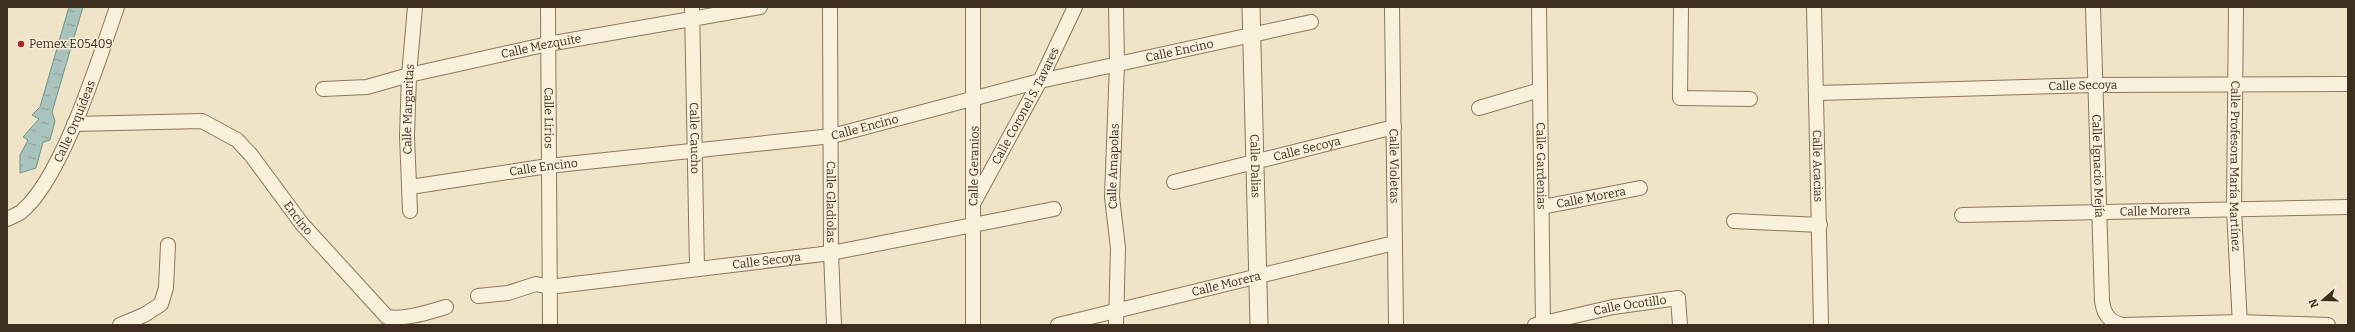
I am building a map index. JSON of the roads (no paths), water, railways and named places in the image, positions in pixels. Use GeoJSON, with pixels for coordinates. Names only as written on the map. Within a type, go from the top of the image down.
{"type":"FeatureCollection","features":[{"type":"Feature","properties":{"kind":"street","name":"Calle Orquídeas"},"geometry":{"type":"LineString","coordinates":[[7,219],[20,213],[45,183],[74,124],[117,7]]}},
{"type":"Feature","properties":{"kind":"street","name":"Calle Margaritas"},"geometry":{"type":"LineString","coordinates":[[410,210],[407,136],[409,75],[415,7]]}},
{"type":"Feature","properties":{"kind":"street","name":"Calle Lirios"},"geometry":{"type":"LineString","coordinates":[[548,7],[550,325]]}},
{"type":"Feature","properties":{"kind":"street","name":"Calle Mezquite"},"geometry":{"type":"LineString","coordinates":[[323,88],[367,86],[409,75],[692,13],[760,7]]}},
{"type":"Feature","properties":{"kind":"street","name":"Calle Gladiolas"},"geometry":{"type":"LineString","coordinates":[[830,7],[832,136],[831,253],[834,325]]}},
{"type":"Feature","properties":{"kind":"street","name":"Calle Geranios"},"geometry":{"type":"LineString","coordinates":[[973,7],[973,325]]}},
{"type":"Feature","properties":{"kind":"street","name":"Calle Coronel S. Tavares"},"geometry":{"type":"LineString","coordinates":[[973,204],[1040,81],[1075,7]]}},
{"type":"Feature","properties":{"kind":"street","name":"Calle Amapolas"},"geometry":{"type":"LineString","coordinates":[[1116,7],[1117,63],[1112,197],[1118,248],[1116,325]]}},
{"type":"Feature","properties":{"kind":"street","name":"Calle Dalias"},"geometry":{"type":"LineString","coordinates":[[1251,7],[1254,161],[1259,276],[1259,325]]}},
{"type":"Feature","properties":{"kind":"street","name":"Calle Violetas"},"geometry":{"type":"LineString","coordinates":[[1392,7],[1396,325]]}},
{"type":"Feature","properties":{"kind":"street","name":"Calle Gardenias"},"geometry":{"type":"LineString","coordinates":[[1539,7],[1542,207],[1540,324]]}},
{"type":"Feature","properties":{"kind":"street"},"geometry":{"type":"LineString","coordinates":[[1681,7],[1680,98],[1750,99]]}},
{"type":"Feature","properties":{"kind":"street","name":"Calle Acacias"},"geometry":{"type":"LineString","coordinates":[[1814,7],[1818,92],[1821,325]]}},
{"type":"Feature","properties":{"kind":"street","name":"Calle Ignacio Mejía"},"geometry":{"type":"LineString","coordinates":[[2093,7],[2098,212],[2103,309],[2112,322],[2122,325],[2240,323]]}},
{"type":"Feature","properties":{"kind":"street","name":"Calle Profesora María Martínez"},"geometry":{"type":"LineString","coordinates":[[2236,7],[2234,210],[2240,323]]}},
{"type":"Feature","properties":{"kind":"street","name":"Calle Caucho"},"geometry":{"type":"LineString","coordinates":[[692,13],[697,269]]}},
{"type":"Feature","properties":{"kind":"street","name":"Calle Encino"},"geometry":{"type":"LineString","coordinates":[[410,187],[548,166],[832,136],[1040,81],[1117,63],[1311,22]]}},
{"type":"Feature","properties":{"kind":"street","name":"Calle Secoya"},"geometry":{"type":"LineString","coordinates":[[1818,92],[2095,85],[2348,84]]}},
{"type":"Feature","properties":{"kind":"street"},"geometry":{"type":"LineString","coordinates":[[1479,108],[1540,90]]}},
{"type":"Feature","properties":{"kind":"street","name":"Encino"},"geometry":{"type":"LineString","coordinates":[[74,124],[177,120],[202,121],[237,140],[251,155],[302,224],[382,313],[393,318],[418,320]]}},
{"type":"Feature","properties":{"kind":"street","name":"Calle Secoya"},"geometry":{"type":"LineString","coordinates":[[1174,182],[1394,127]]}},
{"type":"Feature","properties":{"kind":"street","name":"Calle Morera"},"geometry":{"type":"LineString","coordinates":[[1542,207],[1640,188]]}},
{"type":"Feature","properties":{"kind":"street","name":"Calle Morera"},"geometry":{"type":"LineString","coordinates":[[1962,215],[2348,207]]}},
{"type":"Feature","properties":{"kind":"street","name":"Calle Secoya"},"geometry":{"type":"LineString","coordinates":[[478,296],[508,293],[536,284],[549,287],[831,253],[973,227],[1054,209]]}},
{"type":"Feature","properties":{"kind":"street"},"geometry":{"type":"LineString","coordinates":[[1734,221],[1820,225]]}},
{"type":"Feature","properties":{"kind":"street"},"geometry":{"type":"LineString","coordinates":[[120,325],[144,315],[161,304],[166,288],[168,244]]}},
{"type":"Feature","properties":{"kind":"street","name":"Calle Morera"},"geometry":{"type":"LineString","coordinates":[[1058,325],[1394,244]]}},
{"type":"Feature","properties":{"kind":"street","name":"Calle Ocotillo"},"geometry":{"type":"LineString","coordinates":[[1540,324],[1628,304],[1678,298],[1680,325]]}},
{"type":"Feature","properties":{"kind":"street"},"geometry":{"type":"LineString","coordinates":[[418,320],[446,307]]}},
{"type":"Feature","properties":{"kind":"street"},"geometry":{"type":"LineString","coordinates":[[2240,323],[2328,325]]}},
{"type":"Feature","properties":{"kind":"water"},"geometry":{"type":"Polygon","coordinates":[[[69,7],[83,7],[52,112],[55,121],[50,140],[43,142],[36,168],[20,173],[20,155],[28,140],[23,137],[39,119],[32,115],[40,107],[69,7]]]}},
{"type":"Feature","properties":{"kind":"place","name":"Pemex E05409"},"geometry":{"type":"Point","coordinates":[21,44]}}]}
